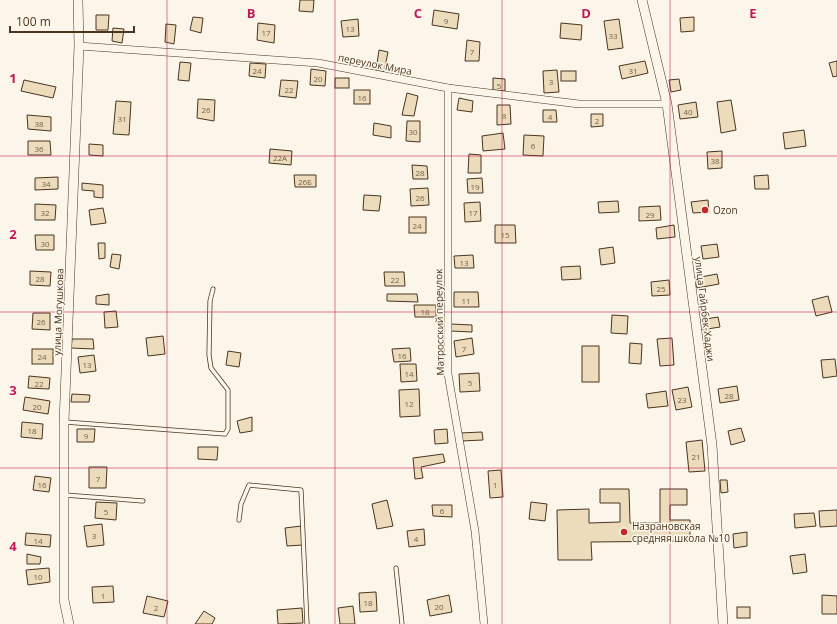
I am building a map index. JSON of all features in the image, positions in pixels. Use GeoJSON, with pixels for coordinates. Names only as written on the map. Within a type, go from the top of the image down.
{"type":"FeatureCollection","features":[{"type":"Feature","properties":{"kind":"street","name":"улица Могушкова"},"geometry":{"type":"LineString","coordinates":[[69,624],[64,600],[64,422],[79,46],[78,0]]}},
{"type":"Feature","properties":{"kind":"street","name":"улица Гайрбек-Хаджи"},"geometry":{"type":"LineString","coordinates":[[642,0],[667,104],[712,445],[723,624]]}},
{"type":"Feature","properties":{"kind":"street","name":"переулок Мира"},"geometry":{"type":"LineString","coordinates":[[79,46],[318,63],[448,88],[579,104],[667,104]]}},
{"type":"Feature","properties":{"kind":"street","name":"Матросский переулок"},"geometry":{"type":"LineString","coordinates":[[448,88],[448,374],[475,531],[484,624]]}},
{"type":"Feature","properties":{"kind":"lane"},"geometry":{"type":"LineString","coordinates":[[64,422],[225,434],[228,429],[228,390],[211,368],[209,355],[210,301],[213,289]]}},
{"type":"Feature","properties":{"kind":"lane"},"geometry":{"type":"LineString","coordinates":[[239,520],[241,504],[249,485],[301,490],[307,624]]}},
{"type":"Feature","properties":{"kind":"lane"},"geometry":{"type":"LineString","coordinates":[[64,495],[143,501]]}},
{"type":"Feature","properties":{"kind":"lane"},"geometry":{"type":"LineString","coordinates":[[396,568],[402,624]]}},
{"type":"Feature","properties":{"kind":"building"},"geometry":{"type":"Polygon","coordinates":[[[300,0],[314,0],[313,12],[299,11],[300,0]]]}},
{"type":"Feature","properties":{"kind":"building"},"geometry":{"type":"Polygon","coordinates":[[[434,10],[459,14],[457,29],[432,25],[434,10]]]}},
{"type":"Feature","properties":{"kind":"building"},"geometry":{"type":"Polygon","coordinates":[[[96,15],[109,15],[108,30],[96,30],[96,15]]]}},
{"type":"Feature","properties":{"kind":"building"},"geometry":{"type":"Polygon","coordinates":[[[193,17],[203,18],[201,33],[190,30],[193,17]]]}},
{"type":"Feature","properties":{"kind":"building"},"geometry":{"type":"Polygon","coordinates":[[[694,17],[694,31],[681,32],[680,18],[694,17]]]}},
{"type":"Feature","properties":{"kind":"building"},"geometry":{"type":"Polygon","coordinates":[[[358,19],[359,36],[343,37],[341,21],[358,19]]]}},
{"type":"Feature","properties":{"kind":"building"},"geometry":{"type":"Polygon","coordinates":[[[619,19],[623,48],[608,50],[604,21],[619,19]]]}},
{"type":"Feature","properties":{"kind":"building"},"geometry":{"type":"Polygon","coordinates":[[[258,23],[275,25],[274,43],[257,40],[258,23]]]}},
{"type":"Feature","properties":{"kind":"building"},"geometry":{"type":"Polygon","coordinates":[[[561,23],[582,25],[581,40],[560,38],[561,23]]]}},
{"type":"Feature","properties":{"kind":"building"},"geometry":{"type":"Polygon","coordinates":[[[166,24],[176,25],[174,44],[165,42],[166,24]]]}},
{"type":"Feature","properties":{"kind":"building"},"geometry":{"type":"Polygon","coordinates":[[[113,28],[124,29],[122,43],[112,41],[113,28]]]}},
{"type":"Feature","properties":{"kind":"building"},"geometry":{"type":"Polygon","coordinates":[[[467,40],[480,42],[479,61],[465,61],[467,40]]]}},
{"type":"Feature","properties":{"kind":"building"},"geometry":{"type":"Polygon","coordinates":[[[379,50],[388,52],[384,72],[376,70],[379,50]]]}},
{"type":"Feature","properties":{"kind":"building"},"geometry":{"type":"Polygon","coordinates":[[[645,61],[648,73],[622,79],[619,66],[645,61]]]}},
{"type":"Feature","properties":{"kind":"building"},"geometry":{"type":"Polygon","coordinates":[[[837,61],[837,76],[833,77],[829,63],[837,61]]]}},
{"type":"Feature","properties":{"kind":"building"},"geometry":{"type":"Polygon","coordinates":[[[180,62],[191,63],[189,81],[178,80],[180,62]]]}},
{"type":"Feature","properties":{"kind":"building"},"geometry":{"type":"Polygon","coordinates":[[[250,63],[266,64],[265,78],[249,76],[250,63]]]}},
{"type":"Feature","properties":{"kind":"building"},"geometry":{"type":"Polygon","coordinates":[[[311,69],[326,71],[325,86],[310,85],[311,69]]]}},
{"type":"Feature","properties":{"kind":"building"},"geometry":{"type":"Polygon","coordinates":[[[557,70],[559,92],[544,93],[543,71],[557,70]]]}},
{"type":"Feature","properties":{"kind":"building"},"geometry":{"type":"Polygon","coordinates":[[[561,71],[576,71],[576,81],[561,81],[561,71]]]}},
{"type":"Feature","properties":{"kind":"building"},"geometry":{"type":"Polygon","coordinates":[[[335,78],[349,78],[349,88],[335,88],[335,78]]]}},
{"type":"Feature","properties":{"kind":"building"},"geometry":{"type":"Polygon","coordinates":[[[493,78],[505,79],[505,91],[493,90],[493,78]]]}},
{"type":"Feature","properties":{"kind":"building"},"geometry":{"type":"Polygon","coordinates":[[[679,79],[681,90],[671,92],[669,80],[679,79]]]}},
{"type":"Feature","properties":{"kind":"building"},"geometry":{"type":"Polygon","coordinates":[[[24,80],[56,87],[53,98],[21,91],[24,80]]]}},
{"type":"Feature","properties":{"kind":"building"},"geometry":{"type":"Polygon","coordinates":[[[281,80],[298,81],[296,98],[279,96],[281,80]]]}},
{"type":"Feature","properties":{"kind":"building"},"geometry":{"type":"Polygon","coordinates":[[[354,90],[370,90],[370,104],[354,104],[354,90]]]}},
{"type":"Feature","properties":{"kind":"building"},"geometry":{"type":"Polygon","coordinates":[[[407,93],[418,96],[414,116],[402,115],[407,93]]]}},
{"type":"Feature","properties":{"kind":"building"},"geometry":{"type":"Polygon","coordinates":[[[459,98],[473,101],[472,112],[457,110],[459,98]]]}},
{"type":"Feature","properties":{"kind":"building"},"geometry":{"type":"Polygon","coordinates":[[[198,99],[215,100],[214,121],[197,118],[198,99]]]}},
{"type":"Feature","properties":{"kind":"building"},"geometry":{"type":"Polygon","coordinates":[[[731,100],[736,130],[721,133],[717,102],[731,100]]]}},
{"type":"Feature","properties":{"kind":"building"},"geometry":{"type":"Polygon","coordinates":[[[116,101],[131,102],[129,135],[113,134],[116,101]]]}},
{"type":"Feature","properties":{"kind":"building"},"geometry":{"type":"Polygon","coordinates":[[[696,102],[698,117],[680,119],[678,105],[696,102]]]}},
{"type":"Feature","properties":{"kind":"building"},"geometry":{"type":"Polygon","coordinates":[[[497,105],[510,105],[511,124],[497,125],[497,105]]]}},
{"type":"Feature","properties":{"kind":"building"},"geometry":{"type":"Polygon","coordinates":[[[543,110],[556,110],[557,122],[543,122],[543,110]]]}},
{"type":"Feature","properties":{"kind":"building"},"geometry":{"type":"Polygon","coordinates":[[[591,114],[603,114],[603,126],[591,127],[591,114]]]}},
{"type":"Feature","properties":{"kind":"building"},"geometry":{"type":"Polygon","coordinates":[[[27,115],[51,117],[51,131],[28,129],[27,115]]]}},
{"type":"Feature","properties":{"kind":"building"},"geometry":{"type":"Polygon","coordinates":[[[407,121],[420,121],[420,142],[406,141],[407,121]]]}},
{"type":"Feature","properties":{"kind":"building"},"geometry":{"type":"Polygon","coordinates":[[[374,123],[391,126],[391,138],[373,135],[374,123]]]}},
{"type":"Feature","properties":{"kind":"building"},"geometry":{"type":"Polygon","coordinates":[[[804,130],[806,146],[785,149],[783,133],[804,130]]]}},
{"type":"Feature","properties":{"kind":"building"},"geometry":{"type":"Polygon","coordinates":[[[503,133],[505,149],[483,151],[482,136],[503,133]]]}},
{"type":"Feature","properties":{"kind":"building"},"geometry":{"type":"Polygon","coordinates":[[[524,135],[544,136],[543,156],[523,155],[524,135]]]}},
{"type":"Feature","properties":{"kind":"building"},"geometry":{"type":"Polygon","coordinates":[[[28,141],[50,141],[51,155],[28,155],[28,141]]]}},
{"type":"Feature","properties":{"kind":"building"},"geometry":{"type":"Polygon","coordinates":[[[89,144],[103,145],[103,156],[89,155],[89,144]]]}},
{"type":"Feature","properties":{"kind":"building"},"geometry":{"type":"Polygon","coordinates":[[[270,149],[292,151],[291,165],[269,163],[270,149]]]}},
{"type":"Feature","properties":{"kind":"building"},"geometry":{"type":"Polygon","coordinates":[[[722,151],[722,168],[708,169],[707,152],[722,151]]]}},
{"type":"Feature","properties":{"kind":"building"},"geometry":{"type":"Polygon","coordinates":[[[469,154],[481,155],[481,173],[468,173],[469,154]]]}},
{"type":"Feature","properties":{"kind":"building"},"geometry":{"type":"Polygon","coordinates":[[[412,165],[427,166],[428,179],[413,179],[412,165]]]}},
{"type":"Feature","properties":{"kind":"building"},"geometry":{"type":"Polygon","coordinates":[[[294,175],[316,175],[316,187],[295,187],[294,175]]]}},
{"type":"Feature","properties":{"kind":"building"},"geometry":{"type":"Polygon","coordinates":[[[768,175],[769,189],[755,189],[754,176],[768,175]]]}},
{"type":"Feature","properties":{"kind":"building"},"geometry":{"type":"Polygon","coordinates":[[[58,177],[58,189],[35,190],[35,178],[58,177]]]}},
{"type":"Feature","properties":{"kind":"building"},"geometry":{"type":"Polygon","coordinates":[[[482,178],[483,193],[468,193],[467,179],[482,178]]]}},
{"type":"Feature","properties":{"kind":"building"},"geometry":{"type":"Polygon","coordinates":[[[82,183],[103,185],[103,198],[94,197],[94,191],[82,190],[82,183]]]}},
{"type":"Feature","properties":{"kind":"building"},"geometry":{"type":"Polygon","coordinates":[[[428,188],[429,205],[411,206],[410,189],[428,188]]]}},
{"type":"Feature","properties":{"kind":"building"},"geometry":{"type":"Polygon","coordinates":[[[364,195],[381,196],[379,211],[363,210],[364,195]]]}},
{"type":"Feature","properties":{"kind":"building"},"geometry":{"type":"Polygon","coordinates":[[[708,200],[709,212],[693,213],[691,202],[708,200]]]}},
{"type":"Feature","properties":{"kind":"building"},"geometry":{"type":"Polygon","coordinates":[[[618,201],[619,212],[599,213],[598,202],[618,201]]]}},
{"type":"Feature","properties":{"kind":"building"},"geometry":{"type":"Polygon","coordinates":[[[480,202],[481,221],[465,222],[464,203],[480,202]]]}},
{"type":"Feature","properties":{"kind":"building"},"geometry":{"type":"Polygon","coordinates":[[[35,204],[56,205],[55,220],[35,220],[35,204]]]}},
{"type":"Feature","properties":{"kind":"building"},"geometry":{"type":"Polygon","coordinates":[[[660,206],[661,220],[639,221],[639,207],[660,206]]]}},
{"type":"Feature","properties":{"kind":"building"},"geometry":{"type":"Polygon","coordinates":[[[103,208],[106,223],[91,225],[89,210],[103,208]]]}},
{"type":"Feature","properties":{"kind":"building"},"geometry":{"type":"Polygon","coordinates":[[[409,217],[426,217],[426,233],[409,233],[409,217]]]}},
{"type":"Feature","properties":{"kind":"building"},"geometry":{"type":"Polygon","coordinates":[[[495,225],[515,225],[516,243],[495,243],[495,225]]]}},
{"type":"Feature","properties":{"kind":"building"},"geometry":{"type":"Polygon","coordinates":[[[674,225],[675,237],[657,239],[656,228],[674,225]]]}},
{"type":"Feature","properties":{"kind":"building"},"geometry":{"type":"Polygon","coordinates":[[[35,235],[54,235],[54,250],[36,250],[35,235]]]}},
{"type":"Feature","properties":{"kind":"building"},"geometry":{"type":"Polygon","coordinates":[[[98,243],[105,243],[105,258],[99,259],[98,243]]]}},
{"type":"Feature","properties":{"kind":"building"},"geometry":{"type":"Polygon","coordinates":[[[717,244],[719,257],[703,259],[701,246],[717,244]]]}},
{"type":"Feature","properties":{"kind":"building"},"geometry":{"type":"Polygon","coordinates":[[[613,247],[615,263],[601,265],[599,249],[613,247]]]}},
{"type":"Feature","properties":{"kind":"building"},"geometry":{"type":"Polygon","coordinates":[[[112,254],[121,255],[119,269],[110,267],[112,254]]]}},
{"type":"Feature","properties":{"kind":"building"},"geometry":{"type":"Polygon","coordinates":[[[473,255],[474,268],[455,268],[454,256],[473,255]]]}},
{"type":"Feature","properties":{"kind":"building"},"geometry":{"type":"Polygon","coordinates":[[[580,266],[581,279],[562,280],[561,267],[580,266]]]}},
{"type":"Feature","properties":{"kind":"building"},"geometry":{"type":"Polygon","coordinates":[[[30,271],[51,272],[50,286],[30,285],[30,271]]]}},
{"type":"Feature","properties":{"kind":"building"},"geometry":{"type":"Polygon","coordinates":[[[384,272],[404,272],[405,286],[385,286],[384,272]]]}},
{"type":"Feature","properties":{"kind":"building"},"geometry":{"type":"Polygon","coordinates":[[[717,274],[719,284],[697,288],[695,278],[717,274]]]}},
{"type":"Feature","properties":{"kind":"building"},"geometry":{"type":"Polygon","coordinates":[[[669,280],[670,295],[652,296],[651,282],[669,280]]]}},
{"type":"Feature","properties":{"kind":"building"},"geometry":{"type":"Polygon","coordinates":[[[454,292],[478,292],[479,307],[454,307],[454,292]]]}},
{"type":"Feature","properties":{"kind":"building"},"geometry":{"type":"Polygon","coordinates":[[[109,294],[109,305],[96,304],[96,296],[109,294]]]}},
{"type":"Feature","properties":{"kind":"building"},"geometry":{"type":"Polygon","coordinates":[[[387,294],[417,294],[418,302],[387,301],[387,294]]]}},
{"type":"Feature","properties":{"kind":"building"},"geometry":{"type":"Polygon","coordinates":[[[828,296],[832,312],[816,316],[812,300],[828,296]]]}},
{"type":"Feature","properties":{"kind":"building"},"geometry":{"type":"Polygon","coordinates":[[[414,305],[436,305],[436,317],[415,317],[414,305]]]}},
{"type":"Feature","properties":{"kind":"building"},"geometry":{"type":"Polygon","coordinates":[[[116,311],[118,327],[105,328],[104,312],[116,311]]]}},
{"type":"Feature","properties":{"kind":"building"},"geometry":{"type":"Polygon","coordinates":[[[33,313],[50,313],[50,330],[32,329],[33,313]]]}},
{"type":"Feature","properties":{"kind":"building"},"geometry":{"type":"Polygon","coordinates":[[[612,315],[628,316],[627,334],[611,333],[612,315]]]}},
{"type":"Feature","properties":{"kind":"building"},"geometry":{"type":"Polygon","coordinates":[[[718,317],[720,327],[701,330],[700,320],[718,317]]]}},
{"type":"Feature","properties":{"kind":"building"},"geometry":{"type":"Polygon","coordinates":[[[451,324],[472,325],[472,332],[451,331],[451,324]]]}},
{"type":"Feature","properties":{"kind":"building"},"geometry":{"type":"Polygon","coordinates":[[[163,336],[165,354],[148,356],[146,338],[163,336]]]}},
{"type":"Feature","properties":{"kind":"building"},"geometry":{"type":"Polygon","coordinates":[[[472,338],[474,354],[456,357],[454,341],[472,338]]]}},
{"type":"Feature","properties":{"kind":"building"},"geometry":{"type":"Polygon","coordinates":[[[672,338],[674,365],[660,366],[657,339],[672,338]]]}},
{"type":"Feature","properties":{"kind":"building"},"geometry":{"type":"Polygon","coordinates":[[[72,339],[93,339],[94,349],[71,348],[72,339]]]}},
{"type":"Feature","properties":{"kind":"building"},"geometry":{"type":"Polygon","coordinates":[[[630,343],[642,344],[641,364],[629,363],[630,343]]]}},
{"type":"Feature","properties":{"kind":"building"},"geometry":{"type":"Polygon","coordinates":[[[582,346],[599,346],[599,382],[582,382],[582,346]]]}},
{"type":"Feature","properties":{"kind":"building"},"geometry":{"type":"Polygon","coordinates":[[[410,348],[411,361],[394,362],[392,349],[410,348]]]}},
{"type":"Feature","properties":{"kind":"building"},"geometry":{"type":"Polygon","coordinates":[[[32,349],[53,349],[53,364],[32,364],[32,349]]]}},
{"type":"Feature","properties":{"kind":"building"},"geometry":{"type":"Polygon","coordinates":[[[228,351],[241,353],[239,367],[226,365],[228,351]]]}},
{"type":"Feature","properties":{"kind":"building"},"geometry":{"type":"Polygon","coordinates":[[[94,355],[96,371],[80,373],[78,357],[94,355]]]}},
{"type":"Feature","properties":{"kind":"building"},"geometry":{"type":"Polygon","coordinates":[[[835,359],[837,376],[823,378],[821,360],[835,359]]]}},
{"type":"Feature","properties":{"kind":"building"},"geometry":{"type":"Polygon","coordinates":[[[400,364],[416,364],[417,381],[401,382],[400,364]]]}},
{"type":"Feature","properties":{"kind":"building"},"geometry":{"type":"Polygon","coordinates":[[[479,373],[480,391],[460,392],[459,374],[479,373]]]}},
{"type":"Feature","properties":{"kind":"building"},"geometry":{"type":"Polygon","coordinates":[[[29,376],[50,378],[49,389],[28,388],[29,376]]]}},
{"type":"Feature","properties":{"kind":"building"},"geometry":{"type":"Polygon","coordinates":[[[737,386],[739,400],[720,403],[718,389],[737,386]]]}},
{"type":"Feature","properties":{"kind":"building"},"geometry":{"type":"Polygon","coordinates":[[[688,387],[692,407],[676,410],[672,390],[688,387]]]}},
{"type":"Feature","properties":{"kind":"building"},"geometry":{"type":"Polygon","coordinates":[[[419,389],[420,416],[400,417],[399,390],[419,389]]]}},
{"type":"Feature","properties":{"kind":"building"},"geometry":{"type":"Polygon","coordinates":[[[666,391],[668,406],[648,408],[646,394],[666,391]]]}},
{"type":"Feature","properties":{"kind":"building"},"geometry":{"type":"Polygon","coordinates":[[[72,394],[90,395],[89,402],[71,402],[72,394]]]}},
{"type":"Feature","properties":{"kind":"building"},"geometry":{"type":"Polygon","coordinates":[[[25,397],[50,401],[48,414],[23,410],[25,397]]]}},
{"type":"Feature","properties":{"kind":"building"},"geometry":{"type":"Polygon","coordinates":[[[252,417],[252,431],[240,433],[237,421],[252,417]]]}},
{"type":"Feature","properties":{"kind":"building"},"geometry":{"type":"Polygon","coordinates":[[[22,422],[43,424],[42,439],[21,437],[22,422]]]}},
{"type":"Feature","properties":{"kind":"building"},"geometry":{"type":"Polygon","coordinates":[[[741,428],[745,441],[731,445],[728,431],[741,428]]]}},
{"type":"Feature","properties":{"kind":"building"},"geometry":{"type":"Polygon","coordinates":[[[77,429],[95,429],[94,442],[77,442],[77,429]]]}},
{"type":"Feature","properties":{"kind":"building"},"geometry":{"type":"Polygon","coordinates":[[[447,429],[448,443],[435,444],[434,430],[447,429]]]}},
{"type":"Feature","properties":{"kind":"building"},"geometry":{"type":"Polygon","coordinates":[[[482,432],[483,440],[461,441],[460,433],[482,432]]]}},
{"type":"Feature","properties":{"kind":"building"},"geometry":{"type":"Polygon","coordinates":[[[702,440],[705,471],[689,472],[686,442],[702,440]]]}},
{"type":"Feature","properties":{"kind":"building"},"geometry":{"type":"Polygon","coordinates":[[[198,447],[218,447],[217,460],[198,459],[198,447]]]}},
{"type":"Feature","properties":{"kind":"building"},"geometry":{"type":"Polygon","coordinates":[[[443,454],[445,462],[421,467],[423,478],[415,479],[413,458],[443,454]]]}},
{"type":"Feature","properties":{"kind":"building"},"geometry":{"type":"Polygon","coordinates":[[[89,467],[107,467],[106,488],[89,488],[89,467]]]}},
{"type":"Feature","properties":{"kind":"building"},"geometry":{"type":"Polygon","coordinates":[[[501,470],[503,497],[490,498],[488,471],[501,470]]]}},
{"type":"Feature","properties":{"kind":"building"},"geometry":{"type":"Polygon","coordinates":[[[35,476],[51,478],[49,492],[33,490],[35,476]]]}},
{"type":"Feature","properties":{"kind":"building"},"geometry":{"type":"Polygon","coordinates":[[[720,480],[727,480],[728,492],[721,493],[720,480]]]}},
{"type":"Feature","properties":{"kind":"building","name":"Назрановская средняя школа №10"},"geometry":{"type":"Polygon","coordinates":[[[600,489],[629,489],[630,523],[660,523],[660,489],[687,489],[687,505],[670,505],[670,520],[690,520],[690,541],[591,542],[592,560],[558,560],[557,510],[589,509],[589,523],[620,522],[620,503],[600,503],[600,489]]]}},
{"type":"Feature","properties":{"kind":"building"},"geometry":{"type":"Polygon","coordinates":[[[387,500],[393,526],[377,529],[372,504],[387,500]]]}},
{"type":"Feature","properties":{"kind":"building"},"geometry":{"type":"Polygon","coordinates":[[[96,502],[117,503],[116,520],[95,518],[96,502]]]}},
{"type":"Feature","properties":{"kind":"building"},"geometry":{"type":"Polygon","coordinates":[[[531,502],[547,504],[545,521],[529,519],[531,502]]]}},
{"type":"Feature","properties":{"kind":"building"},"geometry":{"type":"Polygon","coordinates":[[[432,505],[452,505],[452,517],[433,516],[432,505]]]}},
{"type":"Feature","properties":{"kind":"building"},"geometry":{"type":"Polygon","coordinates":[[[837,510],[837,526],[820,527],[819,511],[837,510]]]}},
{"type":"Feature","properties":{"kind":"building"},"geometry":{"type":"Polygon","coordinates":[[[814,513],[816,526],[795,528],[794,514],[814,513]]]}},
{"type":"Feature","properties":{"kind":"building"},"geometry":{"type":"Polygon","coordinates":[[[102,524],[104,545],[87,547],[84,526],[102,524]]]}},
{"type":"Feature","properties":{"kind":"building"},"geometry":{"type":"Polygon","coordinates":[[[301,526],[303,545],[287,546],[285,528],[301,526]]]}},
{"type":"Feature","properties":{"kind":"building"},"geometry":{"type":"Polygon","coordinates":[[[424,529],[425,545],[409,547],[407,531],[424,529]]]}},
{"type":"Feature","properties":{"kind":"building"},"geometry":{"type":"Polygon","coordinates":[[[747,532],[747,546],[734,548],[733,534],[747,532]]]}},
{"type":"Feature","properties":{"kind":"building"},"geometry":{"type":"Polygon","coordinates":[[[26,533],[51,535],[50,547],[25,545],[26,533]]]}},
{"type":"Feature","properties":{"kind":"building"},"geometry":{"type":"Polygon","coordinates":[[[27,554],[41,557],[40,564],[27,564],[27,554]]]}},
{"type":"Feature","properties":{"kind":"building"},"geometry":{"type":"Polygon","coordinates":[[[805,554],[807,572],[793,574],[790,556],[805,554]]]}},
{"type":"Feature","properties":{"kind":"building"},"geometry":{"type":"Polygon","coordinates":[[[49,568],[50,582],[28,585],[26,570],[49,568]]]}},
{"type":"Feature","properties":{"kind":"building"},"geometry":{"type":"Polygon","coordinates":[[[113,586],[114,602],[93,603],[92,587],[113,586]]]}},
{"type":"Feature","properties":{"kind":"building"},"geometry":{"type":"Polygon","coordinates":[[[376,592],[377,611],[360,612],[359,593],[376,592]]]}},
{"type":"Feature","properties":{"kind":"building"},"geometry":{"type":"Polygon","coordinates":[[[449,595],[452,612],[430,616],[427,600],[449,595]]]}},
{"type":"Feature","properties":{"kind":"building"},"geometry":{"type":"Polygon","coordinates":[[[822,595],[837,596],[837,614],[822,614],[822,595]]]}},
{"type":"Feature","properties":{"kind":"building"},"geometry":{"type":"Polygon","coordinates":[[[147,596],[168,601],[164,617],[143,613],[147,596]]]}},
{"type":"Feature","properties":{"kind":"building"},"geometry":{"type":"Polygon","coordinates":[[[353,606],[355,624],[340,624],[338,608],[353,606]]]}},
{"type":"Feature","properties":{"kind":"building"},"geometry":{"type":"Polygon","coordinates":[[[737,607],[750,607],[750,618],[737,618],[737,607]]]}},
{"type":"Feature","properties":{"kind":"building"},"geometry":{"type":"Polygon","coordinates":[[[302,608],[303,623],[278,624],[277,610],[302,608]]]}},
{"type":"Feature","properties":{"kind":"building"},"geometry":{"type":"Polygon","coordinates":[[[204,611],[215,618],[212,624],[195,624],[204,611]]]}},
{"type":"Feature","properties":{"kind":"place","name":"Ozon"},"geometry":{"type":"Point","coordinates":[705,210]}},
{"type":"Feature","properties":{"kind":"place","name":"Назрановская средняя школа №10"},"geometry":{"type":"Point","coordinates":[624,532]}}]}
